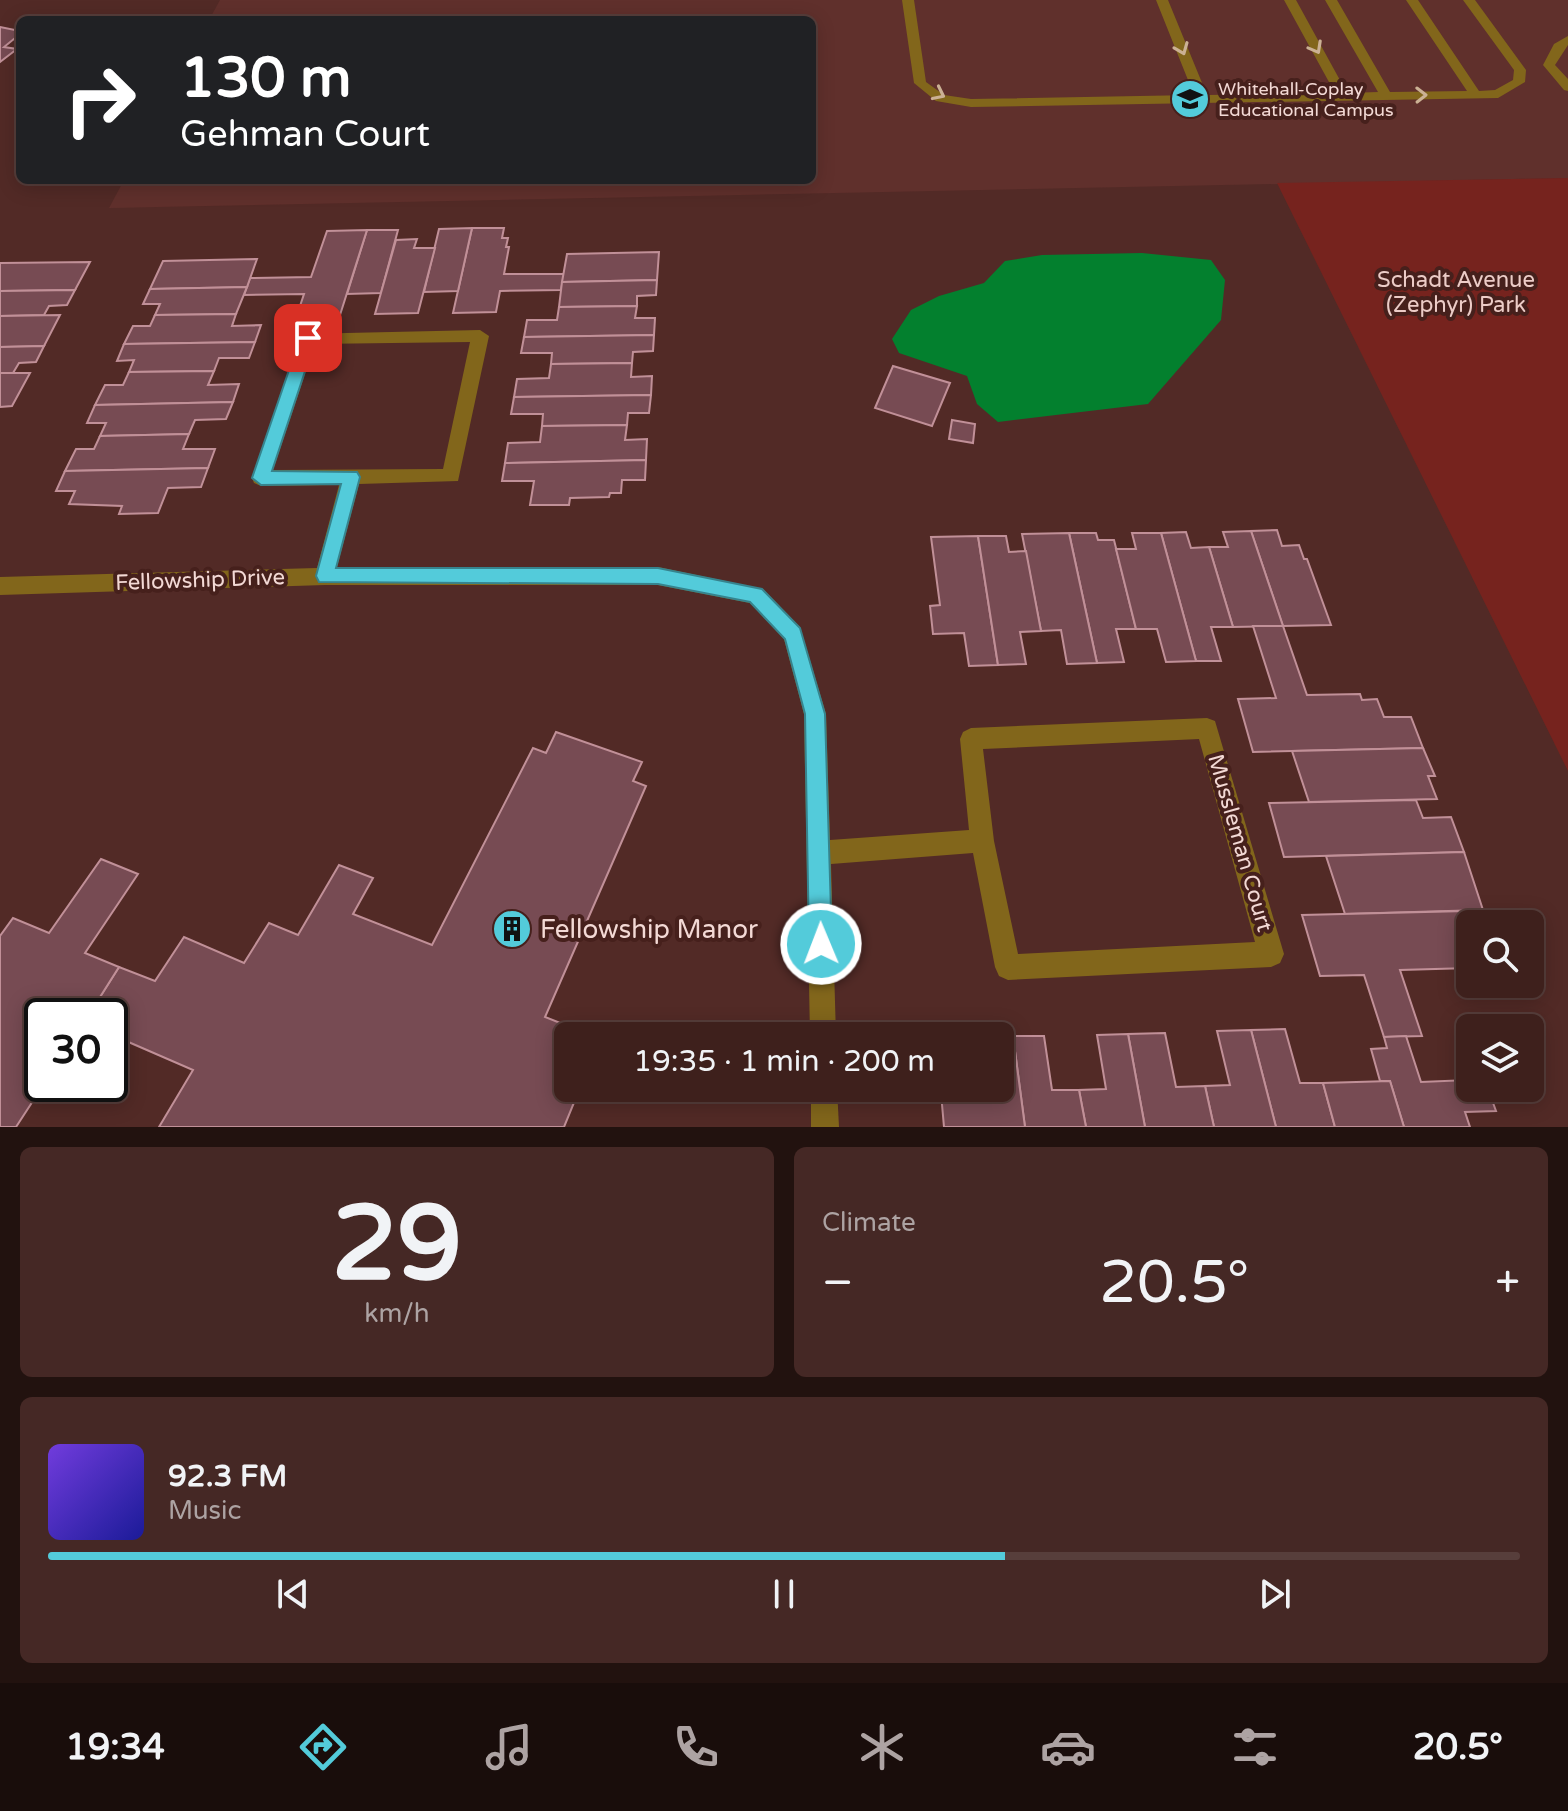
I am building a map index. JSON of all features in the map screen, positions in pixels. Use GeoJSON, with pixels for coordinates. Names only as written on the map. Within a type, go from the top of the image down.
{"type":"FeatureCollection","features":[{"type":"Feature","properties":{"kind":"street"},"geometry":{"type":"LineString","coordinates":[[480,336],[451,476],[351,477],[261,478],[308,338],[480,336]]}},
{"type":"Feature","properties":{"kind":"street"},"geometry":{"type":"LineString","coordinates":[[325,576],[351,477]]}},
{"type":"Feature","properties":{"kind":"street","name":"Fellowship Drive"},"geometry":{"type":"LineString","coordinates":[[0,586],[325,576],[658,576],[756,595],[793,634],[815,714],[823,1022]]}},
{"type":"Feature","properties":{"kind":"street","name":"Mussleman Court"},"geometry":{"type":"LineString","coordinates":[[1207,728],[1271,954],[1008,967],[982,841],[971,739],[1207,728]]}},
{"type":"Feature","properties":{"kind":"street"},"geometry":{"type":"LineString","coordinates":[[819,853],[982,841]]}},
{"type":"Feature","properties":{"kind":"street"},"geometry":{"type":"LineString","coordinates":[[824,1102],[825,1127]]}},
{"type":"Feature","properties":{"kind":"lane"},"geometry":{"type":"LineString","coordinates":[[908,0],[920,83],[940,98],[971,103],[1498,94],[1519,82],[1520,70],[1469,0]]}},
{"type":"Feature","properties":{"kind":"lane"},"geometry":{"type":"LineString","coordinates":[[1162,0],[1202,99]]}},
{"type":"Feature","properties":{"kind":"lane"},"geometry":{"type":"LineString","coordinates":[[1290,0],[1342,95]]}},
{"type":"Feature","properties":{"kind":"lane"},"geometry":{"type":"LineString","coordinates":[[1331,0],[1386,96]]}},
{"type":"Feature","properties":{"kind":"lane"},"geometry":{"type":"LineString","coordinates":[[1412,0],[1475,94]]}},
{"type":"Feature","properties":{"kind":"lane"},"geometry":{"type":"LineString","coordinates":[[1568,40],[1558,47],[1549,65],[1568,87]]}},
{"type":"Feature","properties":{"kind":"shaded area","name":"Whitehall-Coplay Educational Campus"},"geometry":{"type":"Polygon","coordinates":[[[220,0],[1568,0],[1568,178],[109,208],[122,184],[816,184],[816,16],[211,16],[220,0]]]}},
{"type":"Feature","properties":{"kind":"shaded area"},"geometry":{"type":"Polygon","coordinates":[[[1142,253],[1211,260],[1225,280],[1221,320],[1148,404],[998,422],[977,404],[967,376],[899,353],[892,339],[911,310],[939,296],[984,283],[1005,261],[1042,255],[1142,253]]]}},
{"type":"Feature","properties":{"kind":"green space","name":"Schadt Avenue (Zephyr) Park"},"geometry":{"type":"Polygon","coordinates":[[[1568,178],[1568,771],[1277,183],[1568,178]]]}},
{"type":"Feature","properties":{"kind":"building"},"geometry":{"type":"Polygon","coordinates":[[[0,27],[16,30],[16,37],[4,47],[16,50],[0,62],[0,27]]]}},
{"type":"Feature","properties":{"kind":"building"},"geometry":{"type":"Polygon","coordinates":[[[472,228],[504,228],[502,238],[508,238],[506,247],[509,247],[504,274],[564,274],[561,290],[500,291],[496,312],[453,313],[472,228]]]}},
{"type":"Feature","properties":{"kind":"building"},"geometry":{"type":"Polygon","coordinates":[[[472,228],[458,291],[424,292],[439,229],[472,228]]]}},
{"type":"Feature","properties":{"kind":"building"},"geometry":{"type":"Polygon","coordinates":[[[367,230],[398,230],[381,293],[347,294],[367,230]]]}},
{"type":"Feature","properties":{"kind":"building"},"geometry":{"type":"Polygon","coordinates":[[[367,230],[340,315],[297,315],[304,294],[244,295],[250,278],[311,277],[327,231],[367,230]]]}},
{"type":"Feature","properties":{"kind":"building"},"geometry":{"type":"Polygon","coordinates":[[[417,239],[414,248],[435,248],[418,313],[375,314],[396,240],[417,239]]]}},
{"type":"Feature","properties":{"kind":"building"},"geometry":{"type":"Polygon","coordinates":[[[659,252],[657,280],[562,282],[567,254],[659,252]]]}},
{"type":"Feature","properties":{"kind":"building"},"geometry":{"type":"Polygon","coordinates":[[[257,259],[247,287],[150,289],[163,261],[257,259]]]}},
{"type":"Feature","properties":{"kind":"building"},"geometry":{"type":"Polygon","coordinates":[[[90,262],[75,290],[0,291],[0,263],[90,262]]]}},
{"type":"Feature","properties":{"kind":"building"},"geometry":{"type":"Polygon","coordinates":[[[657,280],[656,295],[637,296],[637,306],[559,307],[562,282],[657,280]]]}},
{"type":"Feature","properties":{"kind":"building"},"geometry":{"type":"Polygon","coordinates":[[[247,287],[236,314],[155,315],[160,304],[143,304],[150,289],[247,287]]]}},
{"type":"Feature","properties":{"kind":"building"},"geometry":{"type":"Polygon","coordinates":[[[75,290],[67,305],[49,306],[44,315],[0,316],[0,291],[75,290]]]}},
{"type":"Feature","properties":{"kind":"building"},"geometry":{"type":"Polygon","coordinates":[[[637,306],[635,318],[655,318],[654,335],[524,337],[527,320],[557,320],[559,307],[637,306]]]}},
{"type":"Feature","properties":{"kind":"building"},"geometry":{"type":"Polygon","coordinates":[[[236,314],[232,326],[261,325],[255,342],[124,344],[133,326],[150,326],[155,315],[236,314]]]}},
{"type":"Feature","properties":{"kind":"building"},"geometry":{"type":"Polygon","coordinates":[[[60,315],[44,346],[0,347],[0,316],[60,315]]]}},
{"type":"Feature","properties":{"kind":"building"},"geometry":{"type":"Polygon","coordinates":[[[654,335],[653,351],[633,352],[632,363],[551,364],[552,353],[521,353],[524,337],[654,335]]]}},
{"type":"Feature","properties":{"kind":"building"},"geometry":{"type":"Polygon","coordinates":[[[255,342],[249,358],[219,358],[214,371],[129,372],[134,360],[117,361],[124,344],[255,342]]]}},
{"type":"Feature","properties":{"kind":"building"},"geometry":{"type":"Polygon","coordinates":[[[44,346],[36,362],[19,363],[13,373],[0,373],[0,347],[44,346]]]}},
{"type":"Feature","properties":{"kind":"building"},"geometry":{"type":"Polygon","coordinates":[[[632,363],[631,377],[652,376],[651,395],[514,397],[517,379],[549,378],[551,364],[632,363]]]}},
{"type":"Feature","properties":{"kind":"building"},"geometry":{"type":"Polygon","coordinates":[[[893,366],[950,383],[932,426],[875,408],[893,366]]]}},
{"type":"Feature","properties":{"kind":"building"},"geometry":{"type":"Polygon","coordinates":[[[214,371],[208,385],[239,384],[233,402],[95,405],[105,385],[123,385],[129,372],[214,371]]]}},
{"type":"Feature","properties":{"kind":"building"},"geometry":{"type":"Polygon","coordinates":[[[0,373],[30,373],[12,406],[0,407],[0,373]]]}},
{"type":"Feature","properties":{"kind":"building"},"geometry":{"type":"Polygon","coordinates":[[[651,395],[649,413],[628,413],[627,425],[542,426],[543,414],[511,414],[514,397],[651,395]]]}},
{"type":"Feature","properties":{"kind":"building"},"geometry":{"type":"Polygon","coordinates":[[[233,402],[226,419],[195,420],[189,434],[100,436],[106,423],[87,423],[95,405],[233,402]]]}},
{"type":"Feature","properties":{"kind":"building"},"geometry":{"type":"Polygon","coordinates":[[[952,420],[975,424],[973,443],[949,439],[952,420]]]}},
{"type":"Feature","properties":{"kind":"building"},"geometry":{"type":"Polygon","coordinates":[[[627,425],[625,440],[647,439],[646,460],[505,463],[508,443],[540,442],[542,426],[627,425]]]}},
{"type":"Feature","properties":{"kind":"building"},"geometry":{"type":"Polygon","coordinates":[[[189,434],[183,449],[215,449],[208,468],[65,471],[76,449],[94,449],[100,436],[189,434]]]}},
{"type":"Feature","properties":{"kind":"building"},"geometry":{"type":"Polygon","coordinates":[[[646,460],[645,480],[622,480],[621,493],[610,493],[609,497],[570,498],[569,505],[530,505],[534,481],[502,481],[505,463],[646,460]]]}},
{"type":"Feature","properties":{"kind":"building"},"geometry":{"type":"Polygon","coordinates":[[[208,468],[201,487],[168,488],[158,513],[119,514],[122,506],[69,504],[75,491],[56,491],[65,471],[208,468]]]}},
{"type":"Feature","properties":{"kind":"building"},"geometry":{"type":"Polygon","coordinates":[[[1277,530],[1282,546],[1299,545],[1304,559],[1307,559],[1331,625],[1283,626],[1251,531],[1277,530]]]}},
{"type":"Feature","properties":{"kind":"building"},"geometry":{"type":"Polygon","coordinates":[[[1251,531],[1283,626],[1233,627],[1209,547],[1228,547],[1223,532],[1251,531]]]}},
{"type":"Feature","properties":{"kind":"building"},"geometry":{"type":"Polygon","coordinates":[[[1186,532],[1191,548],[1209,547],[1233,627],[1211,627],[1221,661],[1196,661],[1161,533],[1186,532]]]}},
{"type":"Feature","properties":{"kind":"building"},"geometry":{"type":"Polygon","coordinates":[[[1069,533],[1096,533],[1098,540],[1114,540],[1136,629],[1116,629],[1124,662],[1097,663],[1069,533]]]}},
{"type":"Feature","properties":{"kind":"building"},"geometry":{"type":"Polygon","coordinates":[[[1069,533],[1097,663],[1067,664],[1061,630],[1041,631],[1022,534],[1069,533]]]}},
{"type":"Feature","properties":{"kind":"building"},"geometry":{"type":"Polygon","coordinates":[[[1132,533],[1161,533],[1196,661],[1166,662],[1157,629],[1136,629],[1116,549],[1136,549],[1132,533]]]}},
{"type":"Feature","properties":{"kind":"building"},"geometry":{"type":"Polygon","coordinates":[[[978,536],[998,665],[969,666],[964,633],[933,634],[930,606],[940,605],[931,537],[978,536]]]}},
{"type":"Feature","properties":{"kind":"building"},"geometry":{"type":"Polygon","coordinates":[[[978,536],[1006,536],[1009,552],[1026,551],[1041,631],[1020,632],[1026,664],[998,665],[978,536]]]}},
{"type":"Feature","properties":{"kind":"building"},"geometry":{"type":"Polygon","coordinates":[[[1253,626],[1283,626],[1307,695],[1360,694],[1362,700],[1377,699],[1384,717],[1411,717],[1423,748],[1253,752],[1238,699],[1276,698],[1253,626]]]}},
{"type":"Feature","properties":{"kind":"building","name":"Fellowship Manor"},"geometry":{"type":"Polygon","coordinates":[[[556,732],[642,762],[633,781],[646,786],[545,1017],[558,1022],[554,1022],[554,1102],[574,1102],[564,1127],[159,1127],[193,1070],[128,1042],[128,998],[99,998],[119,967],[155,981],[184,937],[244,963],[269,923],[298,935],[339,865],[373,878],[353,914],[432,945],[533,748],[546,753],[556,732]]]}},
{"type":"Feature","properties":{"kind":"building"},"geometry":{"type":"Polygon","coordinates":[[[1423,748],[1435,776],[1428,776],[1437,799],[1309,802],[1292,751],[1423,748]]]}},
{"type":"Feature","properties":{"kind":"building"},"geometry":{"type":"Polygon","coordinates":[[[1416,800],[1423,818],[1451,817],[1464,852],[1284,857],[1269,803],[1416,800]]]}},
{"type":"Feature","properties":{"kind":"building"},"geometry":{"type":"Polygon","coordinates":[[[1464,852],[1483,910],[1345,914],[1326,856],[1464,852]]]}},
{"type":"Feature","properties":{"kind":"building"},"geometry":{"type":"Polygon","coordinates":[[[101,859],[138,874],[85,953],[119,967],[99,998],[24,998],[24,1102],[32,1102],[16,1127],[0,1127],[0,936],[13,918],[49,933],[101,859]]]}},
{"type":"Feature","properties":{"kind":"building"},"geometry":{"type":"Polygon","coordinates":[[[1456,911],[1456,968],[1400,970],[1422,1036],[1384,1037],[1364,975],[1320,976],[1302,915],[1456,911]]]}},
{"type":"Feature","properties":{"kind":"building"},"geometry":{"type":"Polygon","coordinates":[[[1285,1029],[1300,1083],[1323,1083],[1335,1127],[1276,1127],[1251,1030],[1285,1029]]]}},
{"type":"Feature","properties":{"kind":"building"},"geometry":{"type":"Polygon","coordinates":[[[1251,1030],[1276,1127],[1214,1127],[1205,1086],[1230,1085],[1217,1031],[1251,1030]]]}},
{"type":"Feature","properties":{"kind":"building"},"geometry":{"type":"Polygon","coordinates":[[[1165,1033],[1176,1087],[1205,1086],[1214,1127],[1145,1127],[1128,1034],[1165,1033]]]}},
{"type":"Feature","properties":{"kind":"building"},"geometry":{"type":"Polygon","coordinates":[[[1128,1034],[1145,1127],[1086,1127],[1079,1090],[1106,1089],[1097,1035],[1128,1034]]]}},
{"type":"Feature","properties":{"kind":"building"},"geometry":{"type":"Polygon","coordinates":[[[1014,1036],[1044,1036],[1052,1090],[1079,1090],[1086,1127],[1025,1127],[1014,1036]]]}},
{"type":"Feature","properties":{"kind":"building"},"geometry":{"type":"Polygon","coordinates":[[[1406,1036],[1421,1082],[1456,1081],[1456,1102],[1493,1102],[1496,1111],[1465,1112],[1470,1127],[1404,1127],[1390,1081],[1380,1081],[1371,1049],[1387,1048],[1384,1037],[1406,1036]]]}},
{"type":"Feature","properties":{"kind":"building"},"geometry":{"type":"Polygon","coordinates":[[[1014,1044],[1025,1127],[944,1127],[942,1102],[1014,1102],[1014,1044]]]}},
{"type":"Feature","properties":{"kind":"building"},"geometry":{"type":"Polygon","coordinates":[[[1390,1081],[1404,1127],[1335,1127],[1323,1083],[1390,1081]]]}},
{"type":"Feature","properties":{"kind":"place","name":"Whitehall-Coplay Educational Campus"},"geometry":{"type":"Point","coordinates":[1190,99]}},
{"type":"Feature","properties":{"kind":"place","name":"Fellowship Manor"},"geometry":{"type":"Point","coordinates":[512,929]}},
{"type":"Feature","properties":{"kind":"route"},"geometry":{"type":"LineString","coordinates":[[308,338],[261,478],[351,477],[325,576],[658,576],[756,595],[793,634],[815,714],[821,944]]}}]}
